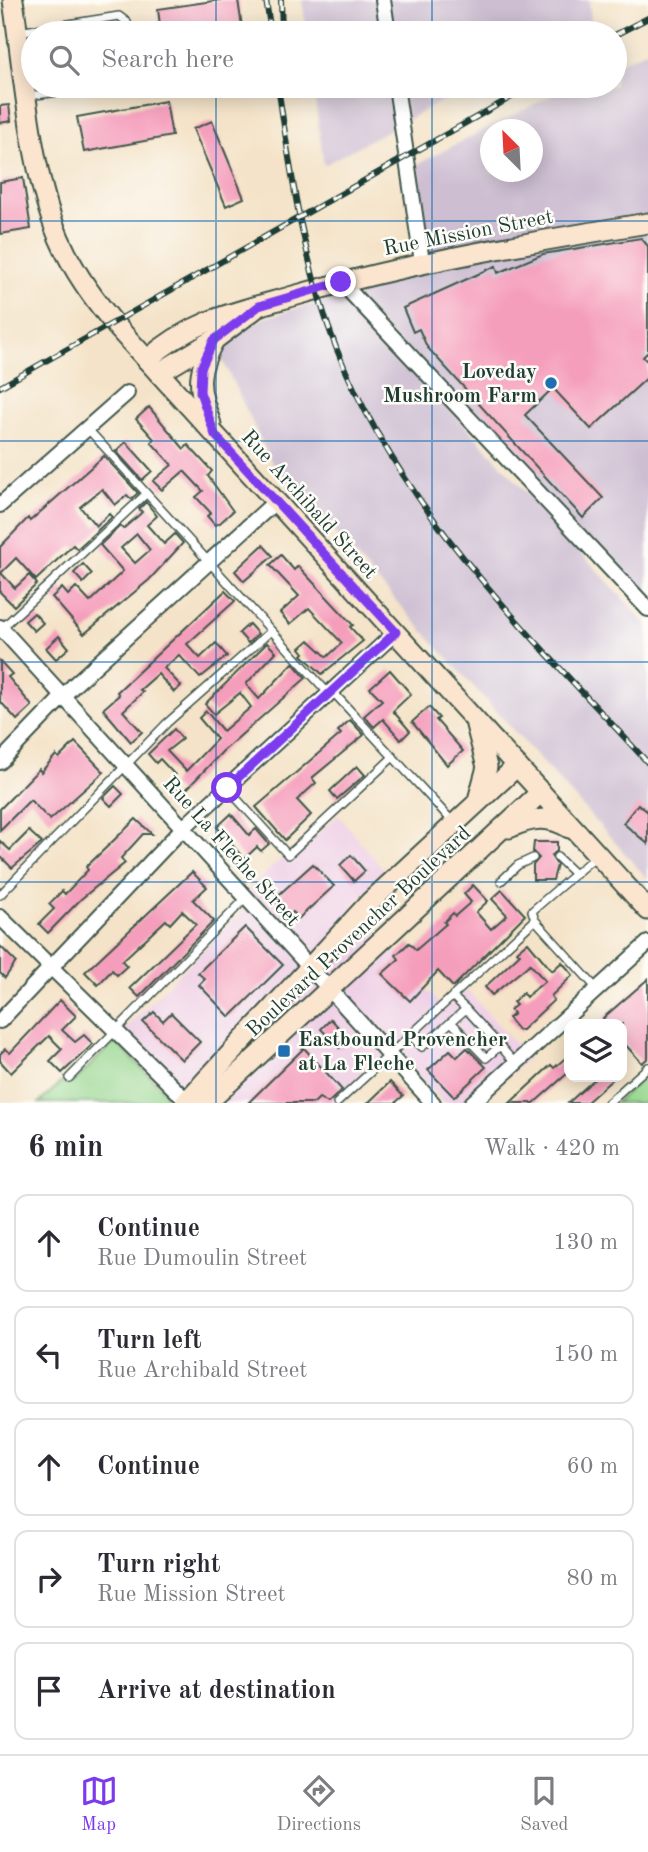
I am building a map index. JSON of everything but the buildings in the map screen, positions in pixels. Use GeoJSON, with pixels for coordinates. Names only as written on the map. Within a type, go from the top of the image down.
{"type":"FeatureCollection","features":[{"type":"Feature","properties":{"kind":"main road","name":"Rue Archibald Street"},"geometry":{"type":"LineString","coordinates":[[13,0],[21,51]]}},
{"type":"Feature","properties":{"kind":"main road","name":"Rue Archibald Street"},"geometry":{"type":"LineString","coordinates":[[28,98],[46,200],[58,236],[89,292],[215,435],[471,712],[648,910]]}},
{"type":"Feature","properties":{"kind":"main road","name":"Rue Mission Street"},"geometry":{"type":"LineString","coordinates":[[153,366],[178,337],[226,313],[422,262],[648,223]]}},
{"type":"Feature","properties":{"kind":"main road","name":"Rue Mission Street"},"geometry":{"type":"LineString","coordinates":[[153,366],[214,340],[259,306]]}},
{"type":"Feature","properties":{"kind":"main road"},"geometry":{"type":"LineString","coordinates":[[214,340],[202,362],[199,386],[215,435]]}},
{"type":"Feature","properties":{"kind":"main road"},"geometry":{"type":"LineString","coordinates":[[471,712],[482,739],[486,760],[484,783],[476,804]]}},
{"type":"Feature","properties":{"kind":"main road","name":"Boulevard Provencher Boulevard"},"geometry":{"type":"LineString","coordinates":[[192,1102],[307,966],[370,902],[517,766]]}},
{"type":"Feature","properties":{"kind":"main road","name":"Boulevard Provencher Boulevard"},"geometry":{"type":"LineString","coordinates":[[192,1102],[327,988],[541,792]]}},
{"type":"Feature","properties":{"kind":"main road"},"geometry":{"type":"LineString","coordinates":[[498,833],[526,821],[546,818],[583,836]]}},
{"type":"Feature","properties":{"kind":"street"},"geometry":{"type":"LineString","coordinates":[[383,0],[386,21]]}},
{"type":"Feature","properties":{"kind":"street"},"geometry":{"type":"LineString","coordinates":[[398,98],[422,262]]}},
{"type":"Feature","properties":{"kind":"street"},"geometry":{"type":"LineString","coordinates":[[341,282],[648,610]]}},
{"type":"Feature","properties":{"kind":"street"},"geometry":{"type":"LineString","coordinates":[[0,505],[127,393]]}},
{"type":"Feature","properties":{"kind":"street"},"geometry":{"type":"LineString","coordinates":[[2,755],[276,501]]}},
{"type":"Feature","properties":{"kind":"street","name":"Rue La Fleche Street"},"geometry":{"type":"LineString","coordinates":[[1,628],[433,1103]]}},
{"type":"Feature","properties":{"kind":"street"},"geometry":{"type":"LineString","coordinates":[[0,1021],[183,830],[396,632]]}},
{"type":"Feature","properties":{"kind":"street"},"geometry":{"type":"LineString","coordinates":[[0,917],[192,1102]]}},
{"type":"Feature","properties":{"kind":"street"},"geometry":{"type":"LineString","coordinates":[[472,1103],[648,943]]}},
{"type":"Feature","properties":{"kind":"lane"},"geometry":{"type":"LineString","coordinates":[[94,21],[119,16],[126,21]]}},
{"type":"Feature","properties":{"kind":"lane"},"geometry":{"type":"LineString","coordinates":[[87,428],[271,631],[454,824]]}},
{"type":"Feature","properties":{"kind":"lane"},"geometry":{"type":"LineString","coordinates":[[1,628],[146,494]]}},
{"type":"Feature","properties":{"kind":"lane"},"geometry":{"type":"LineString","coordinates":[[0,895],[167,723],[271,631]]}},
{"type":"Feature","properties":{"kind":"lane"},"geometry":{"type":"LineString","coordinates":[[227,788],[288,855],[393,757]]}},
{"type":"Feature","properties":{"kind":"lane"},"geometry":{"type":"LineString","coordinates":[[597,989],[535,920],[532,911],[598,853]]}},
{"type":"Feature","properties":{"kind":"lane"},"geometry":{"type":"LineString","coordinates":[[557,857],[575,874]]}},
{"type":"Feature","properties":{"kind":"lane"},"geometry":{"type":"LineString","coordinates":[[501,881],[518,866],[533,858]]}},
{"type":"Feature","properties":{"kind":"lane"},"geometry":{"type":"LineString","coordinates":[[69,1078],[245,899]]}},
{"type":"Feature","properties":{"kind":"lane"},"geometry":{"type":"LineString","coordinates":[[337,1103],[535,920]]}},
{"type":"Feature","properties":{"kind":"lane"},"geometry":{"type":"LineString","coordinates":[[453,997],[515,1062]]}},
{"type":"Feature","properties":{"kind":"lane"},"geometry":{"type":"LineString","coordinates":[[411,1036],[422,1047],[466,1009]]}},
{"type":"Feature","properties":{"kind":"lane"},"geometry":{"type":"LineString","coordinates":[[452,1022],[486,1058],[499,1046]]}},
{"type":"Feature","properties":{"kind":"lane"},"geometry":{"type":"LineString","coordinates":[[608,1103],[648,1067]]}},
{"type":"Feature","properties":{"kind":"shaded area"},"geometry":{"type":"Polygon","coordinates":[[[302,0],[589,0],[591,19],[587,21],[305,21],[302,0]]]}},
{"type":"Feature","properties":{"kind":"shaded area"},"geometry":{"type":"Polygon","coordinates":[[[648,50],[648,609],[341,282],[424,264],[412,167],[480,132],[480,182],[543,182],[543,119],[506,119],[547,98],[627,98],[627,60],[648,50]]]}},
{"type":"Feature","properties":{"kind":"shaded area"},"geometry":{"type":"Polygon","coordinates":[[[315,98],[447,98],[324,165],[315,98]]]}},
{"type":"Feature","properties":{"kind":"shaded area"},"geometry":{"type":"Polygon","coordinates":[[[346,294],[648,626],[648,879],[273,465],[218,351],[235,333],[264,318],[346,294]]]}},
{"type":"Feature","properties":{"kind":"shaded area"},"geometry":{"type":"Polygon","coordinates":[[[338,815],[387,873],[352,905],[445,1010],[467,990],[528,1058],[478,1103],[444,1103],[394,1051],[340,1103],[195,1103],[123,1030],[244,909],[236,901],[283,857],[288,861],[338,815]]]}},
{"type":"Feature","properties":{"kind":"green space"},"geometry":{"type":"Polygon","coordinates":[[[118,1044],[167,1094],[160,1103],[39,1103],[64,1080],[73,1083],[111,1045],[118,1044]]]}},
{"type":"Feature","properties":{"kind":"green space"},"geometry":{"type":"Polygon","coordinates":[[[648,1073],[648,1103],[615,1103],[648,1073]]]}},
{"type":"Feature","properties":{"kind":"railway"},"geometry":{"type":"LineString","coordinates":[[266,0],[269,21]]}},
{"type":"Feature","properties":{"kind":"railway"},"geometry":{"type":"LineString","coordinates":[[281,0],[282,21]]}},
{"type":"Feature","properties":{"kind":"railway"},"geometry":{"type":"LineString","coordinates":[[627,29],[648,18]]}},
{"type":"Feature","properties":{"kind":"railway"},"geometry":{"type":"LineString","coordinates":[[280,98],[307,253],[337,350],[365,410],[397,466],[473,570],[648,763]]}},
{"type":"Feature","properties":{"kind":"railway"},"geometry":{"type":"LineString","coordinates":[[0,387],[510,98]]}},
{"type":"Feature","properties":{"kind":"place","name":"Loveday Mushroom Farm"},"geometry":{"type":"Point","coordinates":[551,383]}},
{"type":"Feature","properties":{"kind":"place","name":"Eastbound Provencher at La Fleche"},"geometry":{"type":"Point","coordinates":[284,1051]}},
{"type":"Feature","properties":{"kind":"route"},"geometry":{"type":"LineString","coordinates":[[227,788],[396,632],[215,435],[200,392],[201,368],[214,340],[259,306],[341,282]]}}]}
